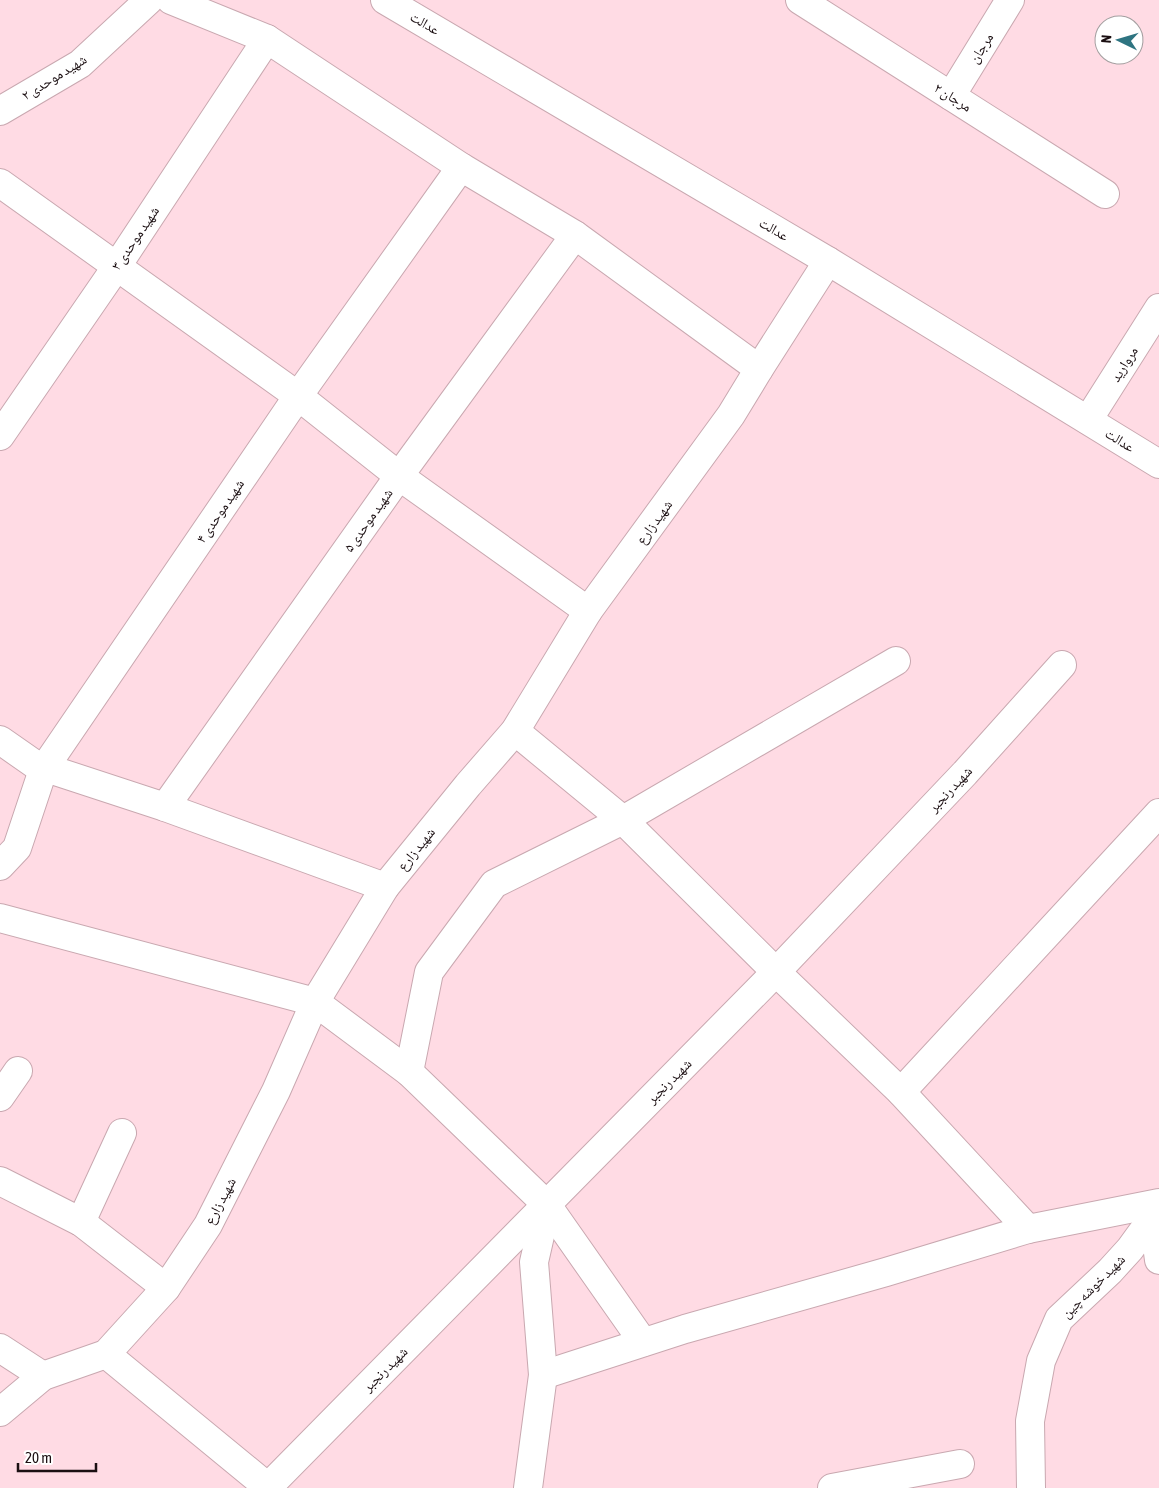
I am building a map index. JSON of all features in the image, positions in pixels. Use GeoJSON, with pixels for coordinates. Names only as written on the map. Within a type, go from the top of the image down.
{"type":"FeatureCollection","features":[{"type":"Feature","properties":{"kind":"street","name":"شهید موحدی ۲"},"geometry":{"type":"LineString","coordinates":[[0,110],[80,64],[149,0]]}},
{"type":"Feature","properties":{"kind":"street"},"geometry":{"type":"LineString","coordinates":[[171,0],[267,39],[461,167],[575,235],[758,369]]}},
{"type":"Feature","properties":{"kind":"street","name":"عدالت"},"geometry":{"type":"LineString","coordinates":[[385,0],[828,260],[844,272],[1159,464]]}},
{"type":"Feature","properties":{"kind":"street","name":"مرجان ۲"},"geometry":{"type":"LineString","coordinates":[[800,0],[1105,194]]}},
{"type":"Feature","properties":{"kind":"street","name":"مرجان"},"geometry":{"type":"LineString","coordinates":[[951,96],[1010,0]]}},
{"type":"Feature","properties":{"kind":"street","name":"شهید موحدی ۳"},"geometry":{"type":"LineString","coordinates":[[0,436],[117,266],[267,39]]}},
{"type":"Feature","properties":{"kind":"street","name":"شهید موحدی ۴"},"geometry":{"type":"LineString","coordinates":[[0,866],[17,848],[43,770],[298,396],[461,167]]}},
{"type":"Feature","properties":{"kind":"street"},"geometry":{"type":"LineString","coordinates":[[0,183],[298,396],[399,476],[588,611]]}},
{"type":"Feature","properties":{"kind":"street","name":"شهید موحدی ۵"},"geometry":{"type":"LineString","coordinates":[[165,808],[399,476],[575,235]]}},
{"type":"Feature","properties":{"kind":"street","name":"شهید زارع"},"geometry":{"type":"LineString","coordinates":[[0,1412],[43,1376],[106,1354],[166,1288],[208,1225],[276,1091],[315,1002],[385,887],[468,785],[515,731],[588,611],[731,415],[758,369],[828,260]]}},
{"type":"Feature","properties":{"kind":"street","name":"مروارید"},"geometry":{"type":"LineString","coordinates":[[1088,420],[1159,308]]}},
{"type":"Feature","properties":{"kind":"street"},"geometry":{"type":"LineString","coordinates":[[409,1072],[429,972],[494,884],[623,820],[896,661]]}},
{"type":"Feature","properties":{"kind":"street","name":"شهید رنجبر"},"geometry":{"type":"LineString","coordinates":[[268,1488],[776,972],[965,773],[1062,665]]}},
{"type":"Feature","properties":{"kind":"street"},"geometry":{"type":"LineString","coordinates":[[515,731],[623,820],[776,972],[901,1092],[1028,1229]]}},
{"type":"Feature","properties":{"kind":"street"},"geometry":{"type":"LineString","coordinates":[[0,740],[43,770],[46,768],[165,808],[385,887]]}},
{"type":"Feature","properties":{"kind":"street"},"geometry":{"type":"LineString","coordinates":[[901,1092],[1159,813]]}},
{"type":"Feature","properties":{"kind":"street"},"geometry":{"type":"LineString","coordinates":[[0,918],[315,1002],[409,1072],[547,1205],[643,1342]]}},
{"type":"Feature","properties":{"kind":"street"},"geometry":{"type":"LineString","coordinates":[[0,1097],[18,1071]]}},
{"type":"Feature","properties":{"kind":"street"},"geometry":{"type":"LineString","coordinates":[[81,1222],[122,1134]]}},
{"type":"Feature","properties":{"kind":"street"},"geometry":{"type":"LineString","coordinates":[[0,1181],[81,1222],[166,1288]]}},
{"type":"Feature","properties":{"kind":"street"},"geometry":{"type":"LineString","coordinates":[[542,1374],[643,1342],[1028,1229],[1159,1203]]}},
{"type":"Feature","properties":{"kind":"street"},"geometry":{"type":"LineString","coordinates":[[528,1488],[542,1374],[534,1262],[547,1205]]}},
{"type":"Feature","properties":{"kind":"street","name":"شهید خوشه چین"},"geometry":{"type":"LineString","coordinates":[[1031,1488],[1030,1421],[1041,1361],[1059,1319],[1110,1271],[1130,1249],[1159,1209]]}},
{"type":"Feature","properties":{"kind":"street"},"geometry":{"type":"LineString","coordinates":[[1159,1241],[1157,1245],[1159,1260]]}},
{"type":"Feature","properties":{"kind":"street"},"geometry":{"type":"LineString","coordinates":[[0,1348],[43,1376]]}},
{"type":"Feature","properties":{"kind":"street"},"geometry":{"type":"LineString","coordinates":[[106,1354],[268,1488]]}},
{"type":"Feature","properties":{"kind":"street"},"geometry":{"type":"LineString","coordinates":[[832,1488],[960,1464]]}}]}
